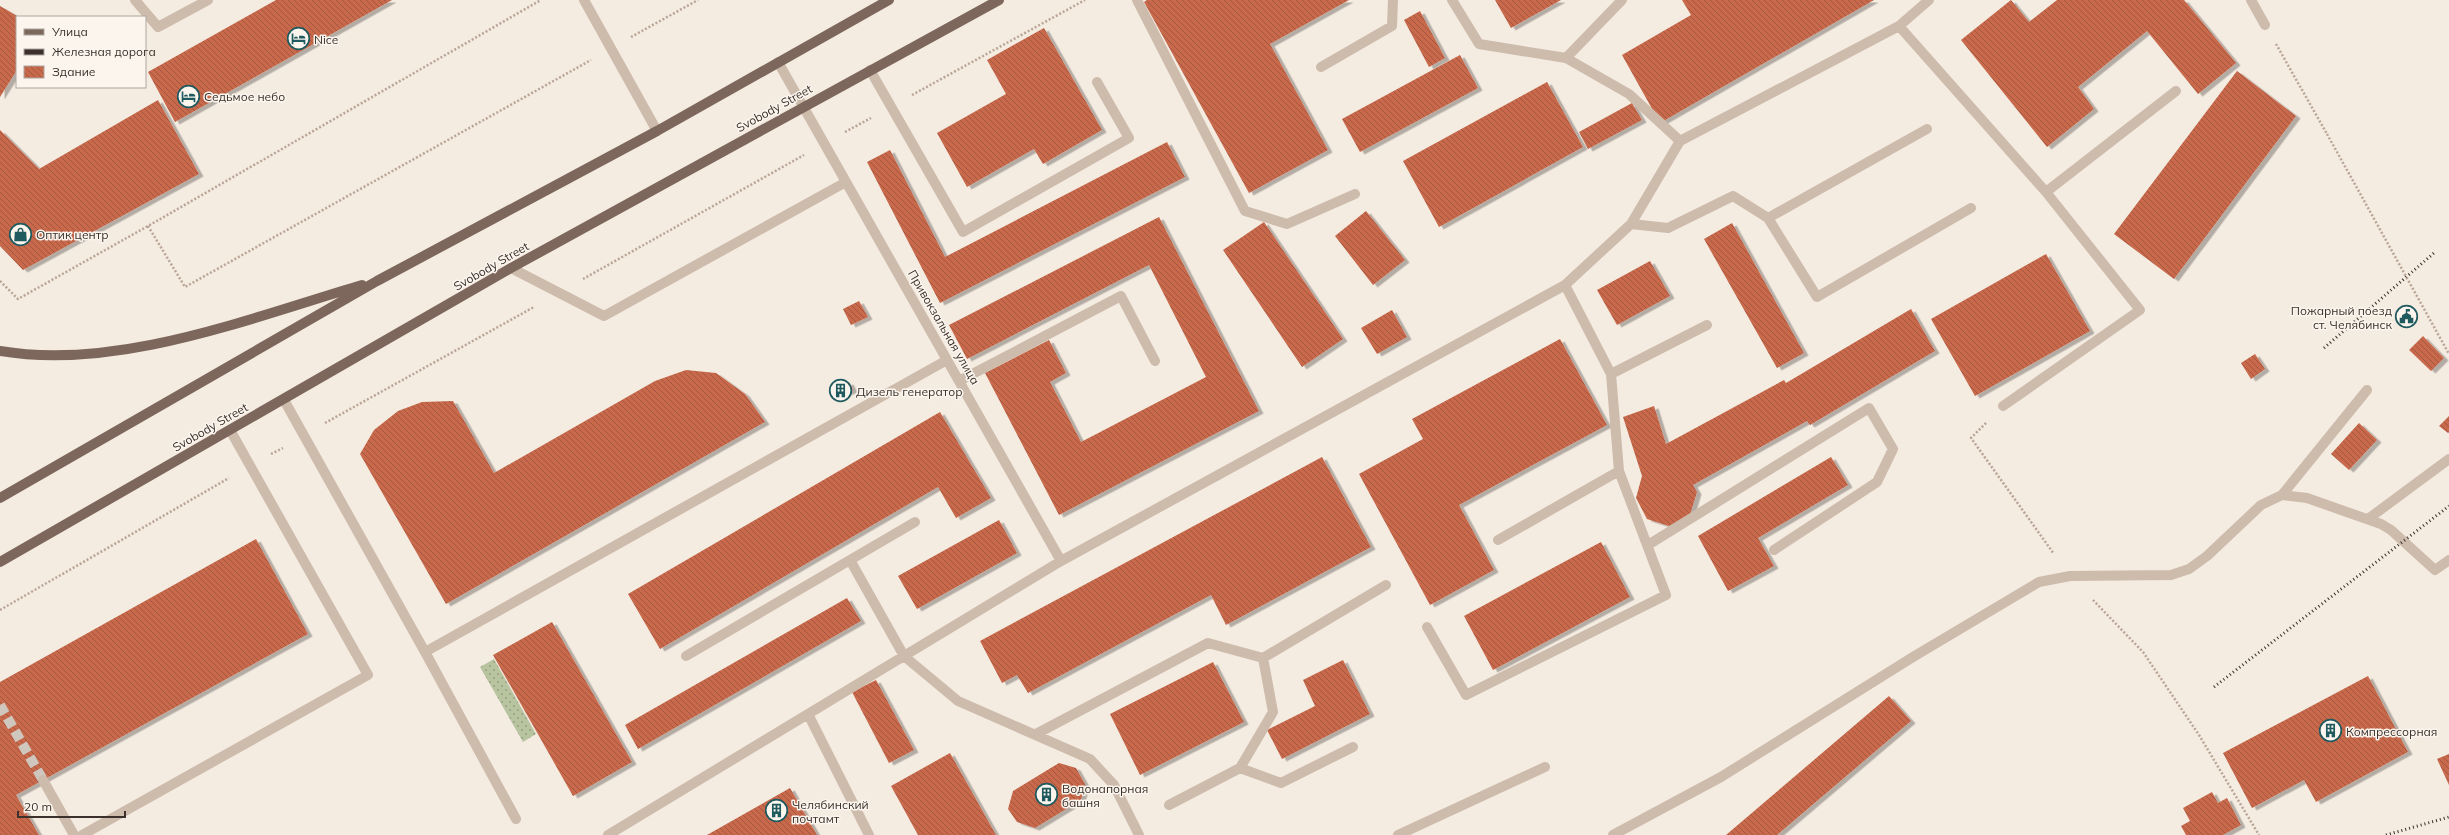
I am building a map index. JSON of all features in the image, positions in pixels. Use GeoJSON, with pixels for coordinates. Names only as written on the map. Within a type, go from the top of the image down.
{"type":"FeatureCollection","features":[{"type":"Feature","properties":{"kind":"main road"},"geometry":{"type":"LineString","coordinates":[[0,498],[377,281],[657,131],[889,0]]}},
{"type":"Feature","properties":{"kind":"main road","name":"Svobody Street"},"geometry":{"type":"LineString","coordinates":[[0,562],[284,400],[511,268],[999,0]]}},
{"type":"Feature","properties":{"kind":"main road"},"geometry":{"type":"LineString","coordinates":[[0,351],[64,354],[119,350],[173,340],[377,281]]}},
{"type":"Feature","properties":{"kind":"lane"},"geometry":{"type":"LineString","coordinates":[[135,0],[158,27],[208,0]]}},
{"type":"Feature","properties":{"kind":"lane"},"geometry":{"type":"LineString","coordinates":[[584,0],[657,131]]}},
{"type":"Feature","properties":{"kind":"lane"},"geometry":{"type":"LineString","coordinates":[[1137,0],[1245,211],[1287,224],[1355,194]]}},
{"type":"Feature","properties":{"kind":"lane"},"geometry":{"type":"LineString","coordinates":[[1321,67],[1392,26],[1393,0]]}},
{"type":"Feature","properties":{"kind":"lane"},"geometry":{"type":"LineString","coordinates":[[1452,0],[1479,44],[1566,58],[1629,94],[1680,141]]}},
{"type":"Feature","properties":{"kind":"lane"},"geometry":{"type":"LineString","coordinates":[[1566,58],[1622,0]]}},
{"type":"Feature","properties":{"kind":"lane"},"geometry":{"type":"LineString","coordinates":[[608,835],[1061,561],[1565,285],[1631,224],[1680,141],[1899,26],[1930,0]]}},
{"type":"Feature","properties":{"kind":"lane"},"geometry":{"type":"LineString","coordinates":[[2251,0],[2265,25]]}},
{"type":"Feature","properties":{"kind":"lane"},"geometry":{"type":"LineString","coordinates":[[1899,26],[2046,192],[2140,310],[2003,406]]}},
{"type":"Feature","properties":{"kind":"lane","name":"Привокзальная улица"},"geometry":{"type":"LineString","coordinates":[[778,62],[1061,561]]}},
{"type":"Feature","properties":{"kind":"lane"},"geometry":{"type":"LineString","coordinates":[[870,70],[964,232],[1129,138],[1097,82]]}},
{"type":"Feature","properties":{"kind":"lane"},"geometry":{"type":"LineString","coordinates":[[2046,192],[2176,91]]}},
{"type":"Feature","properties":{"kind":"lane"},"geometry":{"type":"LineString","coordinates":[[1768,218],[1928,129]]}},
{"type":"Feature","properties":{"kind":"lane"},"geometry":{"type":"LineString","coordinates":[[511,268],[604,316],[846,182]]}},
{"type":"Feature","properties":{"kind":"lane"},"geometry":{"type":"LineString","coordinates":[[1631,224],[1668,228],[1733,196],[1768,218],[1817,297],[1971,208]]}},
{"type":"Feature","properties":{"kind":"lane"},"geometry":{"type":"LineString","coordinates":[[1427,627],[1466,695],[1666,595],[1619,471],[1611,374],[1565,285]]}},
{"type":"Feature","properties":{"kind":"lane"},"geometry":{"type":"LineString","coordinates":[[959,381],[1121,296],[1155,361]]}},
{"type":"Feature","properties":{"kind":"lane"},"geometry":{"type":"LineString","coordinates":[[1611,374],[1707,325]]}},
{"type":"Feature","properties":{"kind":"lane"},"geometry":{"type":"LineString","coordinates":[[425,652],[947,360]]}},
{"type":"Feature","properties":{"kind":"lane"},"geometry":{"type":"LineString","coordinates":[[1613,835],[1721,777],[1913,657],[2039,582],[2070,576],[2146,576],[2171,574],[2189,569],[2207,556],[2261,504],[2282,495],[2367,390]]}},
{"type":"Feature","properties":{"kind":"lane"},"geometry":{"type":"LineString","coordinates":[[284,400],[516,818]]}},
{"type":"Feature","properties":{"kind":"lane"},"geometry":{"type":"LineString","coordinates":[[1648,545],[1869,408],[1893,449],[1877,482],[1774,550]]}},
{"type":"Feature","properties":{"kind":"lane"},"geometry":{"type":"LineString","coordinates":[[82,835],[368,675],[230,430]]}},
{"type":"Feature","properties":{"kind":"lane"},"geometry":{"type":"LineString","coordinates":[[2368,519],[2449,459]]}},
{"type":"Feature","properties":{"kind":"lane"},"geometry":{"type":"LineString","coordinates":[[1498,540],[1619,471]]}},
{"type":"Feature","properties":{"kind":"lane"},"geometry":{"type":"LineString","coordinates":[[2282,495],[2307,498],[2368,519],[2391,530],[2435,570],[2449,560]]}},
{"type":"Feature","properties":{"kind":"lane"},"geometry":{"type":"LineString","coordinates":[[686,656],[915,522]]}},
{"type":"Feature","properties":{"kind":"lane"},"geometry":{"type":"LineString","coordinates":[[850,560],[904,656],[958,701],[1090,759],[1114,785],[1140,835]]}},
{"type":"Feature","properties":{"kind":"lane"},"geometry":{"type":"LineString","coordinates":[[1036,734],[1208,643],[1263,658],[1386,585]]}},
{"type":"Feature","properties":{"kind":"lane"},"geometry":{"type":"LineString","coordinates":[[1169,805],[1240,768],[1273,712],[1263,658]]}},
{"type":"Feature","properties":{"kind":"lane"},"geometry":{"type":"LineString","coordinates":[[808,714],[869,835]]}},
{"type":"Feature","properties":{"kind":"lane"},"geometry":{"type":"LineString","coordinates":[[1240,768],[1281,783],[1353,747]]}},
{"type":"Feature","properties":{"kind":"lane"},"geometry":{"type":"LineString","coordinates":[[1398,835],[1544,767]]}},
{"type":"Feature","properties":{"kind":"lane"},"geometry":{"type":"LineString","coordinates":[[43,780],[74,835]]}},
{"type":"Feature","properties":{"kind":"path"},"geometry":{"type":"LineString","coordinates":[[0,281],[18,299],[541,0]]}},
{"type":"Feature","properties":{"kind":"path"},"geometry":{"type":"LineString","coordinates":[[148,226],[185,287],[698,0]]}},
{"type":"Feature","properties":{"kind":"path"},"geometry":{"type":"LineString","coordinates":[[2265,25],[2449,354]]}},
{"type":"Feature","properties":{"kind":"path"},"geometry":{"type":"LineString","coordinates":[[2003,406],[1971,438],[2070,576],[2144,652],[2199,735],[2259,835]]}},
{"type":"Feature","properties":{"kind":"green space"},"geometry":{"type":"Polygon","coordinates":[[[494,659],[536,734],[523,742],[480,667],[494,659]]]}},
{"type":"Feature","properties":{"kind":"building"},"geometry":{"type":"Polygon","coordinates":[[[276,0],[392,0],[175,122],[148,72],[276,0]]]}},
{"type":"Feature","properties":{"kind":"building"},"geometry":{"type":"Polygon","coordinates":[[[1147,0],[1349,0],[1270,44],[1328,150],[1249,193],[1144,2],[1147,0]]]}},
{"type":"Feature","properties":{"kind":"building"},"geometry":{"type":"Polygon","coordinates":[[[1495,0],[1561,0],[1511,28],[1495,0]]]}},
{"type":"Feature","properties":{"kind":"building"},"geometry":{"type":"Polygon","coordinates":[[[1682,0],[1874,0],[1660,123],[1622,55],[1691,15],[1682,0]]]}},
{"type":"Feature","properties":{"kind":"building"},"geometry":{"type":"Polygon","coordinates":[[[2011,0],[2029,22],[2057,0],[2184,0],[2236,63],[2198,94],[2147,31],[2078,87],[2094,109],[2047,147],[1961,40],[2011,0]]]}},
{"type":"Feature","properties":{"kind":"building"},"geometry":{"type":"Polygon","coordinates":[[[0,6],[17,16],[16,72],[0,97],[0,6]]]}},
{"type":"Feature","properties":{"kind":"building"},"geometry":{"type":"Polygon","coordinates":[[[1420,11],[1445,58],[1429,67],[1404,20],[1420,11]]]}},
{"type":"Feature","properties":{"kind":"building"},"geometry":{"type":"Polygon","coordinates":[[[1044,28],[1102,130],[1043,164],[1034,149],[967,187],[937,133],[1006,94],[987,60],[1044,28]]]}},
{"type":"Feature","properties":{"kind":"building"},"geometry":{"type":"Polygon","coordinates":[[[1460,55],[1478,88],[1360,152],[1342,119],[1460,55]]]}},
{"type":"Feature","properties":{"kind":"building"},"geometry":{"type":"Polygon","coordinates":[[[2237,71],[2296,116],[2174,279],[2114,234],[2237,71]]]}},
{"type":"Feature","properties":{"kind":"building"},"geometry":{"type":"Polygon","coordinates":[[[1547,82],[1583,147],[1439,227],[1403,161],[1547,82]]]}},
{"type":"Feature","properties":{"kind":"building"},"geometry":{"type":"Polygon","coordinates":[[[158,100],[199,174],[23,270],[0,246],[0,130],[39,169],[158,100]]]}},
{"type":"Feature","properties":{"kind":"building"},"geometry":{"type":"Polygon","coordinates":[[[1632,103],[1642,120],[1588,149],[1579,132],[1632,103]]]}},
{"type":"Feature","properties":{"kind":"building"},"geometry":{"type":"Polygon","coordinates":[[[1167,142],[1185,177],[940,303],[867,162],[890,150],[945,257],[1167,142]]]}},
{"type":"Feature","properties":{"kind":"building"},"geometry":{"type":"Polygon","coordinates":[[[1366,211],[1405,260],[1373,285],[1335,236],[1366,211]]]}},
{"type":"Feature","properties":{"kind":"building"},"geometry":{"type":"Polygon","coordinates":[[[1159,217],[1259,411],[1059,515],[985,373],[1049,340],[1066,373],[1050,382],[1081,442],[1206,377],[1149,265],[967,359],[949,325],[1159,217]]]}},
{"type":"Feature","properties":{"kind":"building"},"geometry":{"type":"Polygon","coordinates":[[[1264,222],[1343,339],[1302,367],[1223,250],[1264,222]]]}},
{"type":"Feature","properties":{"kind":"building"},"geometry":{"type":"Polygon","coordinates":[[[1732,223],[1804,353],[1777,368],[1704,239],[1732,223]]]}},
{"type":"Feature","properties":{"kind":"building"},"geometry":{"type":"Polygon","coordinates":[[[2046,254],[2090,331],[1975,396],[1931,319],[2046,254]]]}},
{"type":"Feature","properties":{"kind":"building"},"geometry":{"type":"Polygon","coordinates":[[[1650,261],[1670,296],[1617,325],[1597,290],[1650,261]]]}},
{"type":"Feature","properties":{"kind":"building"},"geometry":{"type":"Polygon","coordinates":[[[859,301],[868,317],[851,325],[843,309],[859,301]]]}},
{"type":"Feature","properties":{"kind":"building"},"geometry":{"type":"Polygon","coordinates":[[[1911,309],[1935,351],[1810,425],[1807,421],[1693,485],[1697,492],[1690,515],[1669,526],[1647,519],[1636,498],[1642,476],[1623,417],[1654,406],[1666,444],[1784,380],[1786,383],[1911,309]]]}},
{"type":"Feature","properties":{"kind":"building"},"geometry":{"type":"Polygon","coordinates":[[[1392,310],[1407,337],[1377,354],[1361,328],[1392,310]]]}},
{"type":"Feature","properties":{"kind":"building"},"geometry":{"type":"Polygon","coordinates":[[[2423,336],[2444,358],[2431,371],[2409,350],[2423,336]]]}},
{"type":"Feature","properties":{"kind":"building"},"geometry":{"type":"Polygon","coordinates":[[[1560,339],[1607,425],[1459,505],[1494,570],[1430,605],[1359,474],[1423,439],[1412,419],[1560,339]]]}},
{"type":"Feature","properties":{"kind":"building"},"geometry":{"type":"Polygon","coordinates":[[[2255,354],[2265,369],[2251,379],[2241,363],[2255,354]]]}},
{"type":"Feature","properties":{"kind":"building"},"geometry":{"type":"Polygon","coordinates":[[[686,370],[716,373],[745,394],[765,422],[446,604],[360,454],[374,430],[398,411],[422,402],[453,401],[494,473],[655,381],[686,370]]]}},
{"type":"Feature","properties":{"kind":"building","name":"Дизель генератор"},"geometry":{"type":"Polygon","coordinates":[[[849,382],[853,390],[833,399],[829,391],[849,382]]]}},
{"type":"Feature","properties":{"kind":"building"},"geometry":{"type":"Polygon","coordinates":[[[940,412],[991,498],[956,518],[938,487],[660,649],[628,594],[940,412]]]}},
{"type":"Feature","properties":{"kind":"building"},"geometry":{"type":"Polygon","coordinates":[[[2449,416],[2449,432],[2448,433],[2439,426],[2449,416]]]}},
{"type":"Feature","properties":{"kind":"building"},"geometry":{"type":"Polygon","coordinates":[[[2359,423],[2377,440],[2349,470],[2331,454],[2359,423]]]}},
{"type":"Feature","properties":{"kind":"building"},"geometry":{"type":"Polygon","coordinates":[[[1322,457],[1371,547],[1226,625],[1211,595],[1028,693],[1017,675],[1002,683],[980,641],[1322,457]]]}},
{"type":"Feature","properties":{"kind":"building"},"geometry":{"type":"Polygon","coordinates":[[[1831,457],[1848,485],[1758,538],[1774,566],[1728,591],[1698,536],[1831,457]]]}},
{"type":"Feature","properties":{"kind":"building"},"geometry":{"type":"Polygon","coordinates":[[[999,520],[1017,553],[917,609],[898,576],[999,520]]]}},
{"type":"Feature","properties":{"kind":"building"},"geometry":{"type":"Polygon","coordinates":[[[256,539],[308,634],[16,795],[39,835],[0,835],[0,682],[256,539]]]}},
{"type":"Feature","properties":{"kind":"building"},"geometry":{"type":"Polygon","coordinates":[[[1601,542],[1630,597],[1493,670],[1464,616],[1601,542]]]}},
{"type":"Feature","properties":{"kind":"building"},"geometry":{"type":"Polygon","coordinates":[[[847,598],[861,621],[638,749],[625,725],[847,598]]]}},
{"type":"Feature","properties":{"kind":"building"},"geometry":{"type":"Polygon","coordinates":[[[552,622],[632,762],[573,796],[493,655],[552,622]]]}},
{"type":"Feature","properties":{"kind":"building"},"geometry":{"type":"Polygon","coordinates":[[[1343,660],[1370,714],[1282,759],[1267,730],[1315,706],[1303,680],[1343,660]]]}},
{"type":"Feature","properties":{"kind":"building"},"geometry":{"type":"Polygon","coordinates":[[[1213,662],[1244,722],[1140,775],[1110,714],[1213,662]]]}},
{"type":"Feature","properties":{"kind":"building","name":"Компрессорная"},"geometry":{"type":"Polygon","coordinates":[[[2368,676],[2408,752],[2316,802],[2304,780],[2252,808],[2223,753],[2368,676]]]}},
{"type":"Feature","properties":{"kind":"building"},"geometry":{"type":"Polygon","coordinates":[[[876,680],[914,750],[889,763],[852,692],[876,680]]]}},
{"type":"Feature","properties":{"kind":"building"},"geometry":{"type":"Polygon","coordinates":[[[1889,696],[1911,721],[1777,835],[1726,835],[1889,696]]]}},
{"type":"Feature","properties":{"kind":"building"},"geometry":{"type":"Polygon","coordinates":[[[950,753],[996,835],[918,835],[891,786],[950,753]]]}},
{"type":"Feature","properties":{"kind":"building"},"geometry":{"type":"Polygon","coordinates":[[[2449,754],[2449,785],[2437,759],[2449,754]]]}},
{"type":"Feature","properties":{"kind":"building","name":"Водонапорная башня"},"geometry":{"type":"Polygon","coordinates":[[[1059,763],[1076,768],[1085,784],[1081,800],[1035,828],[1017,822],[1008,809],[1013,791],[1059,763]]]}},
{"type":"Feature","properties":{"kind":"building","name":"Челябинский почтамт"},"geometry":{"type":"Polygon","coordinates":[[[790,788],[817,835],[707,835],[790,788]]]}},
{"type":"Feature","properties":{"kind":"building"},"geometry":{"type":"Polygon","coordinates":[[[2212,792],[2218,803],[2227,798],[2241,825],[2223,835],[2186,835],[2181,826],[2190,821],[2183,808],[2212,792]]]}},
{"type":"Feature","properties":{"kind":"tunnel"},"geometry":{"type":"LineString","coordinates":[[0,705],[43,780]]}},
{"type":"Feature","properties":{"kind":"railway"},"geometry":{"type":"LineString","coordinates":[[2324,348],[2434,253]]}},
{"type":"Feature","properties":{"kind":"railway"},"geometry":{"type":"LineString","coordinates":[[2214,687],[2449,506]]}},
{"type":"Feature","properties":{"kind":"railway"},"geometry":{"type":"LineString","coordinates":[[2386,835],[2449,817]]}},
{"type":"Feature","properties":{"kind":"place","name":"Nice"},"geometry":{"type":"Point","coordinates":[299,39]}},
{"type":"Feature","properties":{"kind":"place","name":"Седьмое небо"},"geometry":{"type":"Point","coordinates":[189,96]}},
{"type":"Feature","properties":{"kind":"place","name":"Оптик центр"},"geometry":{"type":"Point","coordinates":[20,234]}},
{"type":"Feature","properties":{"kind":"place","name":"Пожарный поезд ст. Челябинск"},"geometry":{"type":"Point","coordinates":[2407,317]}},
{"type":"Feature","properties":{"kind":"place","name":"Дизель генератор"},"geometry":{"type":"Point","coordinates":[841,391]}},
{"type":"Feature","properties":{"kind":"place","name":"Компрессорная"},"geometry":{"type":"Point","coordinates":[2331,731]}},
{"type":"Feature","properties":{"kind":"place","name":"Водонапорная башня"},"geometry":{"type":"Point","coordinates":[1047,795]}},
{"type":"Feature","properties":{"kind":"place","name":"Челябинский почтамт"},"geometry":{"type":"Point","coordinates":[776,811]}}]}
